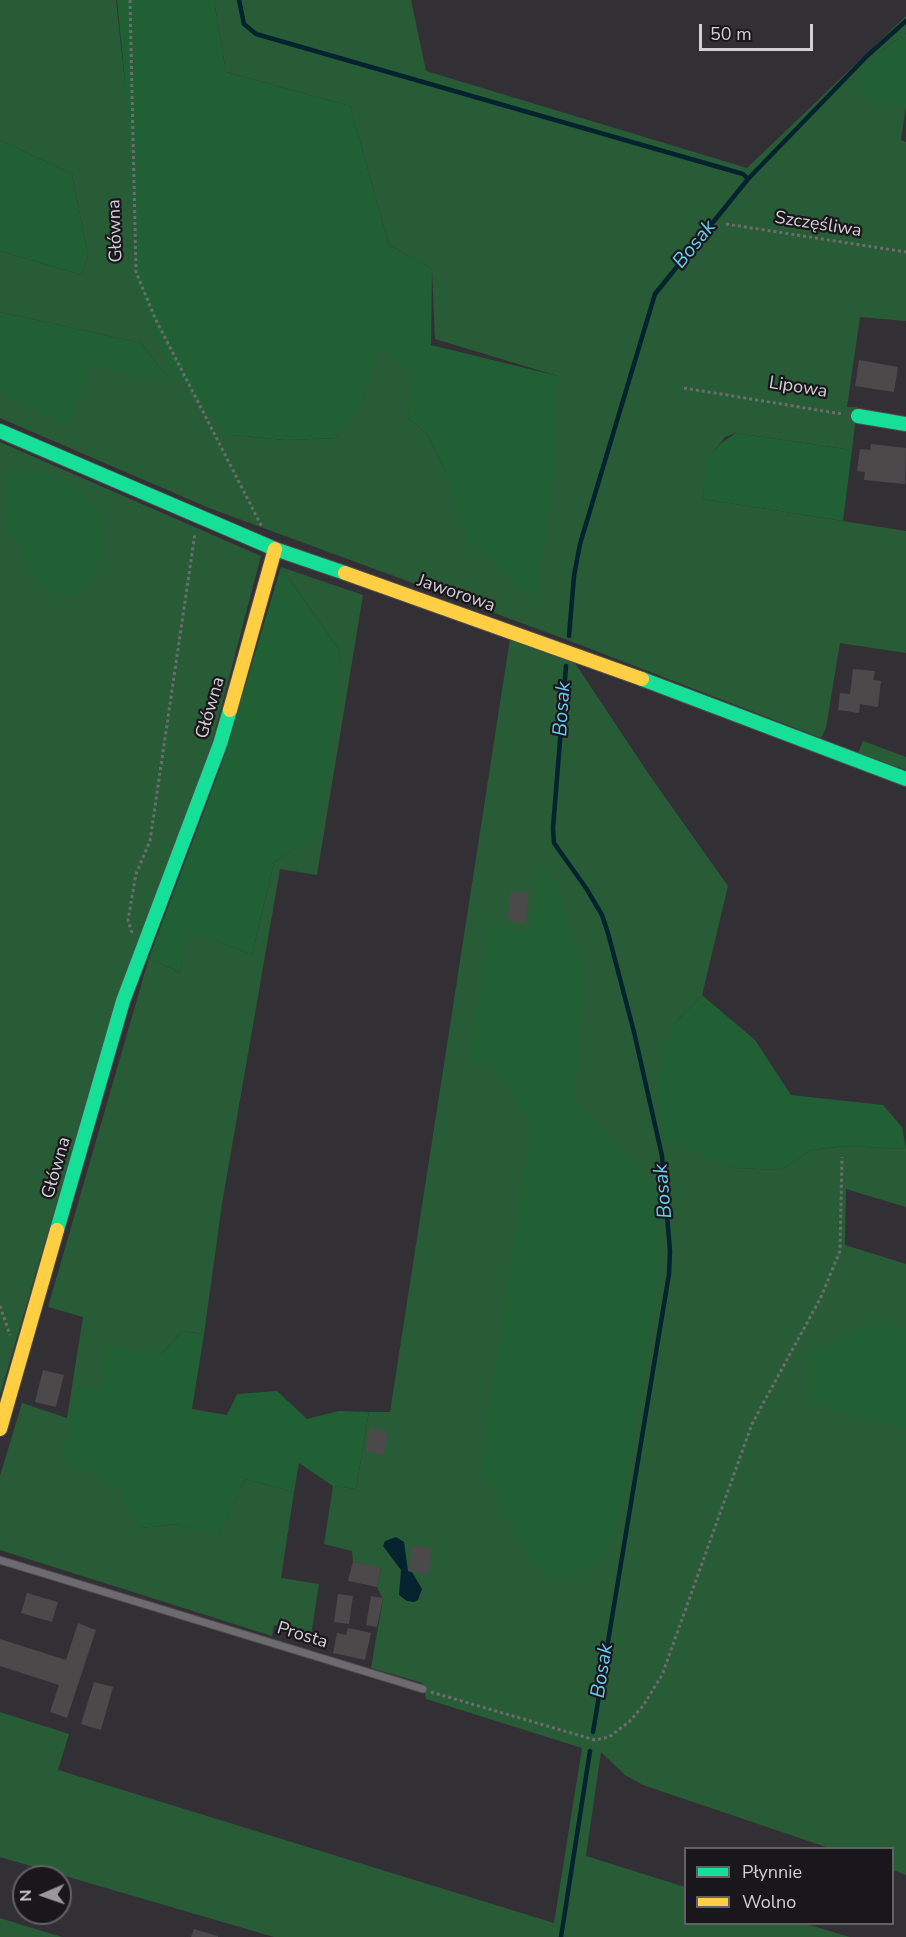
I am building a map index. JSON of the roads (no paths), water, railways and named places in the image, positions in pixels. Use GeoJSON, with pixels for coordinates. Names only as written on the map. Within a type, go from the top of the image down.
{"type":"FeatureCollection","features":[{"type":"Feature","properties":{"kind":"street"},"geometry":{"type":"LineString","coordinates":[[858,416],[906,424]]}},
{"type":"Feature","properties":{"kind":"street","name":"Jaworowa"},"geometry":{"type":"LineString","coordinates":[[0,431],[274,549],[586,658],[906,778]]}},
{"type":"Feature","properties":{"kind":"street","name":"Główna"},"geometry":{"type":"LineString","coordinates":[[0,1429],[123,1001],[220,744],[274,549]]}},
{"type":"Feature","properties":{"kind":"lane","name":"Prosta"},"geometry":{"type":"LineString","coordinates":[[0,1560],[423,1689]]}},
{"type":"Feature","properties":{"kind":"water"},"geometry":{"type":"Polygon","coordinates":[[[396,1537],[404,1542],[408,1571],[412,1572],[422,1589],[418,1600],[414,1602],[407,1601],[399,1595],[401,1570],[383,1546],[385,1541],[396,1537]]]}},
{"type":"Feature","properties":{"kind":"waterway"},"geometry":{"type":"LineString","coordinates":[[239,0],[244,24],[256,34],[743,174],[748,179]]}},
{"type":"Feature","properties":{"kind":"waterway","name":"Bosak"},"geometry":{"type":"LineString","coordinates":[[569,636],[574,576],[580,544],[655,294],[748,179],[867,56],[906,21]]}},
{"type":"Feature","properties":{"kind":"waterway","name":"Bosak"},"geometry":{"type":"LineString","coordinates":[[566,666],[553,828],[554,843],[586,888],[602,915],[608,933],[634,1032],[662,1156],[670,1251],[669,1274],[593,1732]]}},
{"type":"Feature","properties":{"kind":"waterway","name":"Bosak"},"geometry":{"type":"LineString","coordinates":[[561,1937],[590,1751]]}}]}
